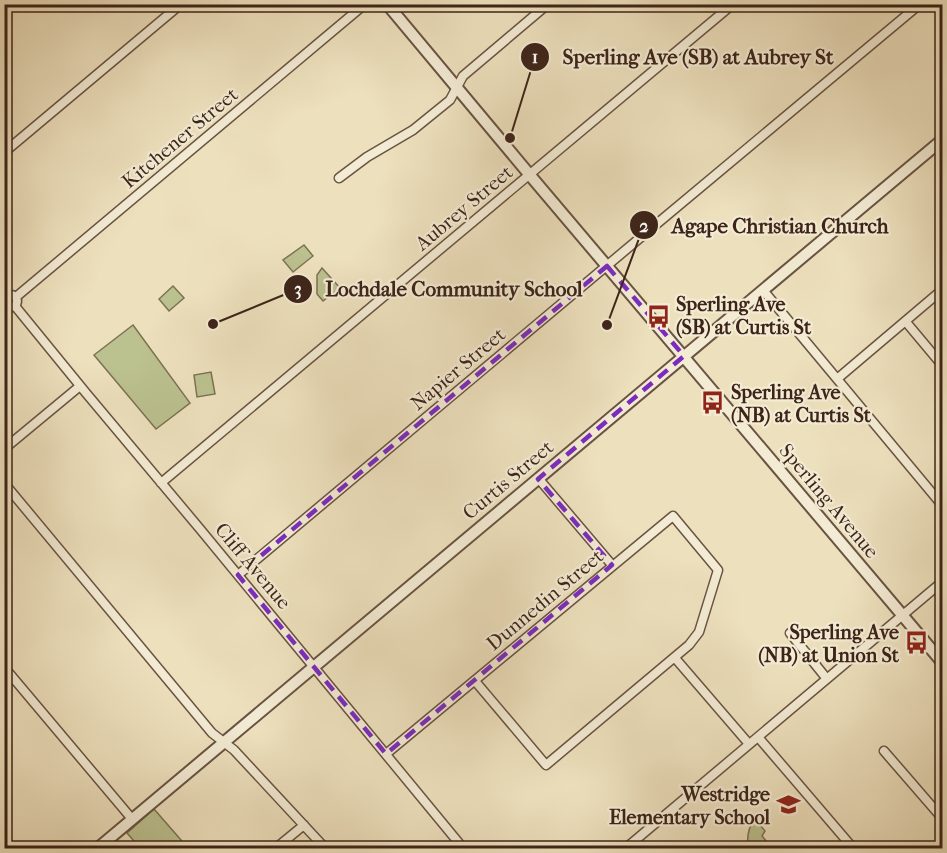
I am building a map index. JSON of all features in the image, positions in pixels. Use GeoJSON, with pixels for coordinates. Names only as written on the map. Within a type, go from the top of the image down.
{"type":"FeatureCollection","features":[{"type":"Feature","properties":{"kind":"street"},"geometry":{"type":"LineString","coordinates":[[7,150],[181,4]]}},
{"type":"Feature","properties":{"kind":"street","name":"Kitchener Street"},"geometry":{"type":"LineString","coordinates":[[9,300],[365,4]]}},
{"type":"Feature","properties":{"kind":"street","name":"Sperling Avenue"},"geometry":{"type":"LineString","coordinates":[[387,4],[942,662]]}},
{"type":"Feature","properties":{"kind":"street"},"geometry":{"type":"LineString","coordinates":[[339,178],[367,157],[413,130],[450,100],[463,76],[548,4]]}},
{"type":"Feature","properties":{"kind":"street","name":"Aubrey Street"},"geometry":{"type":"LineString","coordinates":[[161,483],[733,4]]}},
{"type":"Feature","properties":{"kind":"street","name":"Napier Street"},"geometry":{"type":"LineString","coordinates":[[238,575],[920,4]]}},
{"type":"Feature","properties":{"kind":"street","name":"Curtis Street"},"geometry":{"type":"LineString","coordinates":[[98,849],[942,140]]}},
{"type":"Feature","properties":{"kind":"street"},"geometry":{"type":"LineString","coordinates":[[763,290],[942,505]]}},
{"type":"Feature","properties":{"kind":"street"},"geometry":{"type":"LineString","coordinates":[[837,379],[942,290]]}},
{"type":"Feature","properties":{"kind":"street","name":"Cliff Avenue"},"geometry":{"type":"LineString","coordinates":[[9,300],[464,849]]}},
{"type":"Feature","properties":{"kind":"street"},"geometry":{"type":"LineString","coordinates":[[906,322],[942,365]]}},
{"type":"Feature","properties":{"kind":"street"},"geometry":{"type":"LineString","coordinates":[[4,450],[80,386]]}},
{"type":"Feature","properties":{"kind":"street"},"geometry":{"type":"LineString","coordinates":[[538,478],[612,565]]}},
{"type":"Feature","properties":{"kind":"street"},"geometry":{"type":"LineString","coordinates":[[4,483],[212,733],[234,750],[325,849]]}},
{"type":"Feature","properties":{"kind":"street","name":"Dunnedin Street"},"geometry":{"type":"LineString","coordinates":[[386,754],[673,516],[718,570],[699,632],[675,658]]}},
{"type":"Feature","properties":{"kind":"street"},"geometry":{"type":"LineString","coordinates":[[626,849],[942,582]]}},
{"type":"Feature","properties":{"kind":"street"},"geometry":{"type":"LineString","coordinates":[[790,633],[827,679]]}},
{"type":"Feature","properties":{"kind":"street"},"geometry":{"type":"LineString","coordinates":[[475,681],[546,765],[675,658],[749,744]]}},
{"type":"Feature","properties":{"kind":"street"},"geometry":{"type":"LineString","coordinates":[[4,667],[132,819]]}},
{"type":"Feature","properties":{"kind":"street"},"geometry":{"type":"LineString","coordinates":[[758,737],[853,849]]}},
{"type":"Feature","properties":{"kind":"street"},"geometry":{"type":"LineString","coordinates":[[884,751],[942,818]]}},
{"type":"Feature","properties":{"kind":"street"},"geometry":{"type":"LineString","coordinates":[[935,809],[942,802]]}},
{"type":"Feature","properties":{"kind":"street"},"geometry":{"type":"LineString","coordinates":[[276,849],[304,825]]}},
{"type":"Feature","properties":{"kind":"highlighted area"},"geometry":{"type":"Polygon","coordinates":[[[607,266],[684,356],[538,479],[612,565],[386,754],[238,575],[607,266]]]}},
{"type":"Feature","properties":{"kind":"green space"},"geometry":{"type":"Polygon","coordinates":[[[304,245],[313,256],[293,272],[283,260],[304,245]]]}},
{"type":"Feature","properties":{"kind":"green space"},"geometry":{"type":"Polygon","coordinates":[[[322,268],[340,288],[323,301],[317,294],[317,275],[322,268]]]}},
{"type":"Feature","properties":{"kind":"green space"},"geometry":{"type":"Polygon","coordinates":[[[173,286],[184,298],[169,311],[159,299],[173,286]]]}},
{"type":"Feature","properties":{"kind":"green space"},"geometry":{"type":"Polygon","coordinates":[[[133,325],[190,403],[156,429],[94,355],[133,325]]]}},
{"type":"Feature","properties":{"kind":"green space"},"geometry":{"type":"Polygon","coordinates":[[[211,372],[215,394],[197,397],[194,375],[211,372]]]}},
{"type":"Feature","properties":{"kind":"green space"},"geometry":{"type":"Polygon","coordinates":[[[154,809],[188,848],[140,848],[127,833],[154,809]]]}},
{"type":"Feature","properties":{"kind":"green space"},"geometry":{"type":"Polygon","coordinates":[[[755,819],[765,831],[762,836],[772,848],[748,848],[749,833],[755,819]]]}},
{"type":"Feature","properties":{"kind":"place","name":"Sperling Ave (SB) at Aubrey St"},"geometry":{"type":"Point","coordinates":[510,138]}},
{"type":"Feature","properties":{"kind":"place","name":"Sperling Ave (SB) at Curtis St"},"geometry":{"type":"Point","coordinates":[658,316]}},
{"type":"Feature","properties":{"kind":"place","name":"Lochdale Community School"},"geometry":{"type":"Point","coordinates":[213,324]}},
{"type":"Feature","properties":{"kind":"place","name":"Agape Christian Church"},"geometry":{"type":"Point","coordinates":[607,325]}},
{"type":"Feature","properties":{"kind":"place","name":"Sperling Ave (NB) at Curtis St"},"geometry":{"type":"Point","coordinates":[713,403]}},
{"type":"Feature","properties":{"kind":"place","name":"Sperling Ave (NB) at Union St"},"geometry":{"type":"Point","coordinates":[917,643]}},
{"type":"Feature","properties":{"kind":"place","name":"Westridge Elementary School"},"geometry":{"type":"Point","coordinates":[788,805]}}]}
